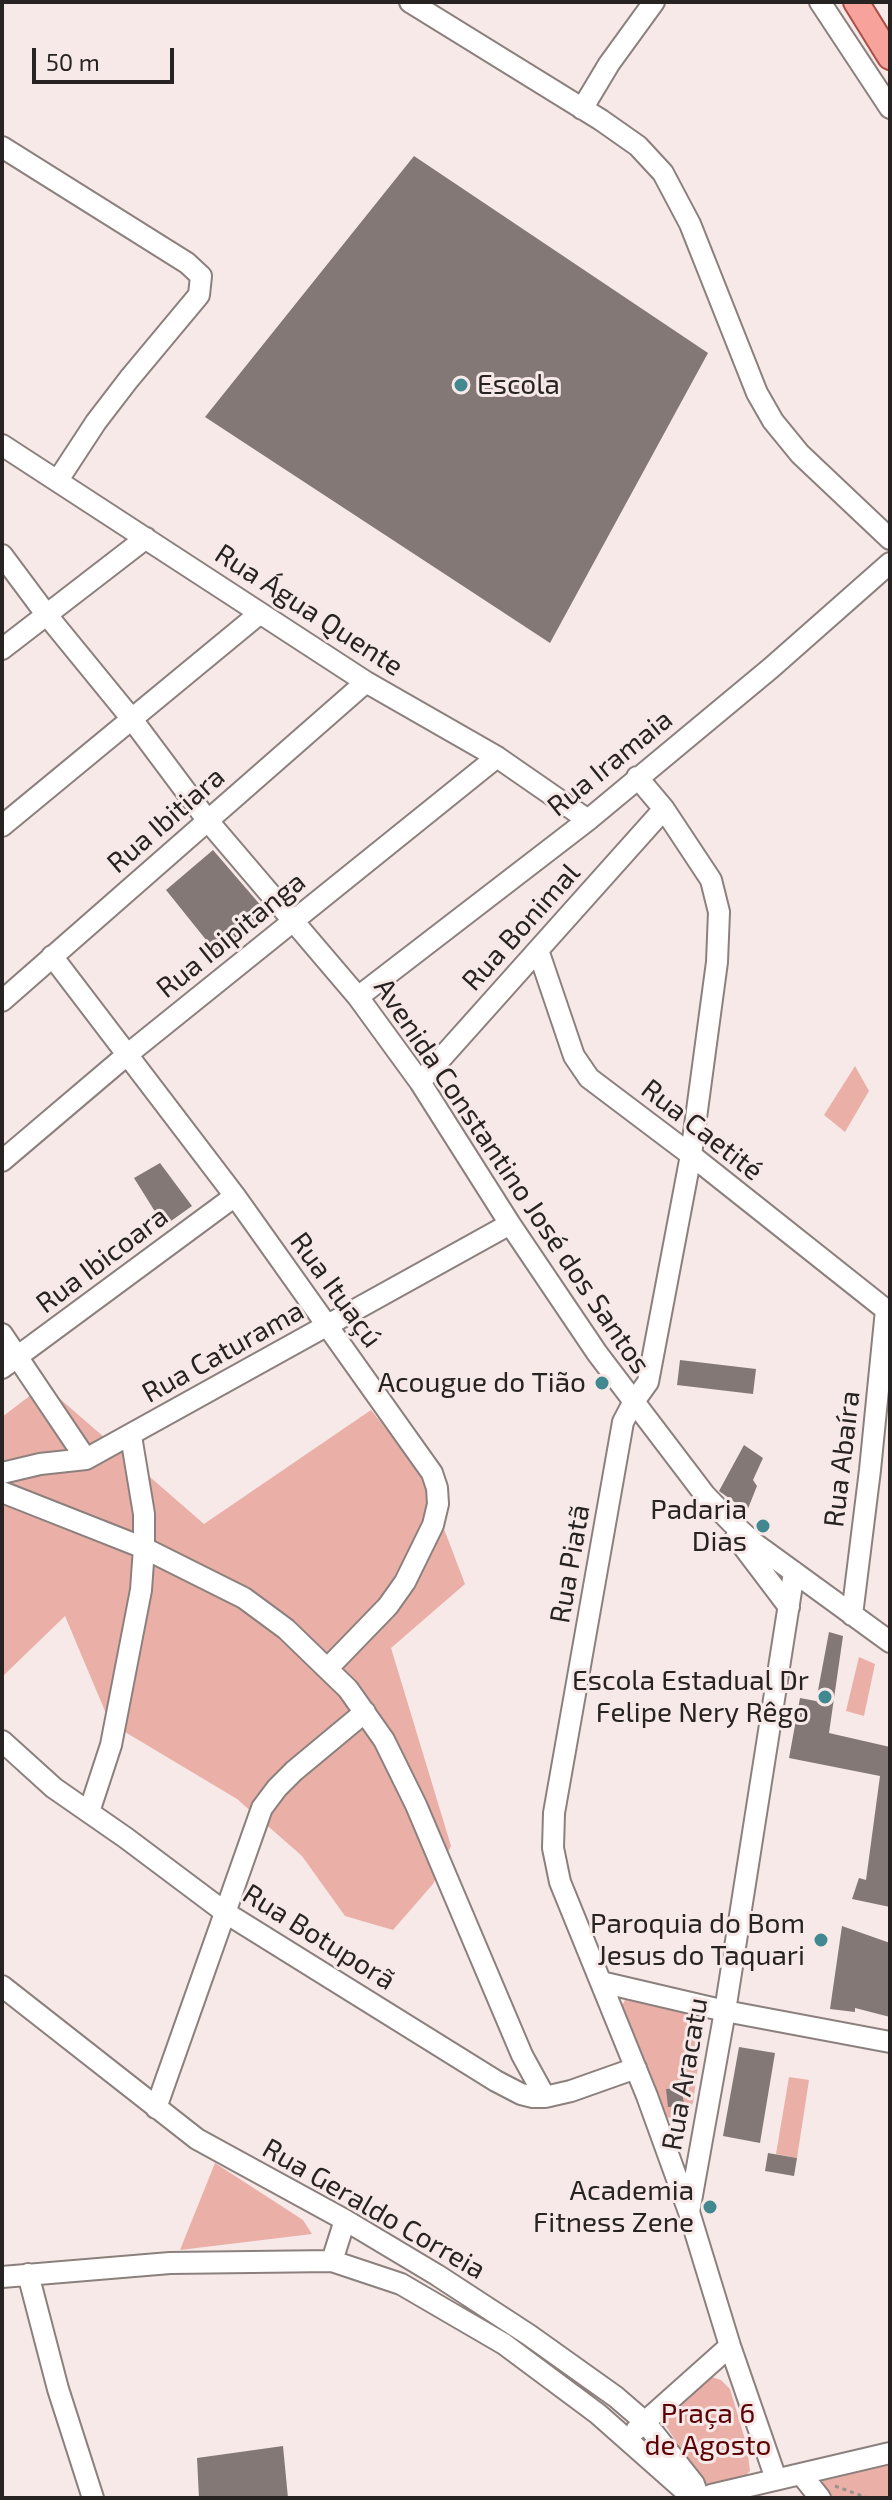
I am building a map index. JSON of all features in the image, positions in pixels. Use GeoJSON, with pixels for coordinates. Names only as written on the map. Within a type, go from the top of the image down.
{"type":"FeatureCollection","features":[{"type":"Feature","properties":{"kind":"main road"},"geometry":{"type":"LineString","coordinates":[[856,2],[890,57]]}},
{"type":"Feature","properties":{"kind":"street"},"geometry":{"type":"LineString","coordinates":[[410,2],[638,146],[663,173],[690,224],[742,358],[773,421],[800,454],[890,539]]}},
{"type":"Feature","properties":{"kind":"street"},"geometry":{"type":"LineString","coordinates":[[582,109],[609,64],[654,2]]}},
{"type":"Feature","properties":{"kind":"street"},"geometry":{"type":"LineString","coordinates":[[820,2],[890,108]]}},
{"type":"Feature","properties":{"kind":"street"},"geometry":{"type":"LineString","coordinates":[[2,147],[187,263],[201,276],[199,295],[121,389],[58,480]]}},
{"type":"Feature","properties":{"kind":"street","name":"Rua Água Quente"},"geometry":{"type":"LineString","coordinates":[[5,452],[58,480],[366,682],[497,757],[588,820]]}},
{"type":"Feature","properties":{"kind":"street"},"geometry":{"type":"LineString","coordinates":[[2,649],[146,538]]}},
{"type":"Feature","properties":{"kind":"street","name":"Avenida Constantino José dos Santos"},"geometry":{"type":"LineString","coordinates":[[2,555],[208,821],[358,997],[420,1082],[510,1224],[633,1403],[705,1495],[731,1522],[890,1642]]}},
{"type":"Feature","properties":{"kind":"street","name":"Rua Iramaia"},"geometry":{"type":"LineString","coordinates":[[358,997],[588,820],[771,668],[890,563]]}},
{"type":"Feature","properties":{"kind":"street"},"geometry":{"type":"LineString","coordinates":[[2,826],[259,614]]}},
{"type":"Feature","properties":{"kind":"street","name":"Rua Ibitiara"},"geometry":{"type":"LineString","coordinates":[[2,1001],[366,682]]}},
{"type":"Feature","properties":{"kind":"street","name":"Rua Ibipitanga"},"geometry":{"type":"LineString","coordinates":[[2,1161],[128,1054],[497,757]]}},
{"type":"Feature","properties":{"kind":"street","name":"Rua Piatã"},"geometry":{"type":"LineString","coordinates":[[637,777],[664,809],[704,867],[715,891],[719,912],[717,962],[691,1155],[648,1382],[623,1422],[554,1813],[553,1848],[560,1882],[636,2068],[689,2212]]}},
{"type":"Feature","properties":{"kind":"street","name":"Rua Bonimal"},"geometry":{"type":"LineString","coordinates":[[420,1082],[664,809]]}},
{"type":"Feature","properties":{"kind":"street","name":"Rua Caetité"},"geometry":{"type":"LineString","coordinates":[[538,950],[574,1056],[589,1078],[888,1312]]}},
{"type":"Feature","properties":{"kind":"street","name":"Rua Ituaçú"},"geometry":{"type":"LineString","coordinates":[[52,956],[235,1196],[426,1461],[437,1488],[438,1504],[433,1525],[405,1582],[388,1606],[328,1668]]}},
{"type":"Feature","properties":{"kind":"street","name":"Rua Ibicoara"},"geometry":{"type":"LineString","coordinates":[[10,1362],[235,1196]]}},
{"type":"Feature","properties":{"kind":"street","name":"Rua Caturama"},"geometry":{"type":"LineString","coordinates":[[86,1459],[510,1224]]}},
{"type":"Feature","properties":{"kind":"street","name":"Rua Abaíra"},"geometry":{"type":"LineString","coordinates":[[852,1615],[888,1312]]}},
{"type":"Feature","properties":{"kind":"street"},"geometry":{"type":"LineString","coordinates":[[2,1334],[10,1362],[86,1459]]}},
{"type":"Feature","properties":{"kind":"street"},"geometry":{"type":"LineString","coordinates":[[89,1812],[113,1735],[138,1603],[144,1514],[131,1436]]}},
{"type":"Feature","properties":{"kind":"street"},"geometry":{"type":"LineString","coordinates":[[2,1473],[40,1464],[86,1459]]}},
{"type":"Feature","properties":{"kind":"street"},"geometry":{"type":"LineString","coordinates":[[2,1492],[144,1548],[244,1598],[286,1629],[328,1668],[384,1740],[416,1805],[522,2055],[545,2097],[636,2068]]}},
{"type":"Feature","properties":{"kind":"street"},"geometry":{"type":"LineString","coordinates":[[731,1522],[737,1539],[789,1607]]}},
{"type":"Feature","properties":{"kind":"street","name":"Rua Aracatu"},"geometry":{"type":"LineString","coordinates":[[776,2479],[730,2346],[689,2212],[725,2011],[794,1572]]}},
{"type":"Feature","properties":{"kind":"street"},"geometry":{"type":"LineString","coordinates":[[156,2108],[262,1808],[294,1771],[365,1712]]}},
{"type":"Feature","properties":{"kind":"street","name":"Rua Botuporã"},"geometry":{"type":"LineString","coordinates":[[2,1741],[54,1788],[226,1913],[496,2081],[521,2094],[545,2097]]}},
{"type":"Feature","properties":{"kind":"street"},"geometry":{"type":"LineString","coordinates":[[601,1982],[725,2011],[890,2042]]}},
{"type":"Feature","properties":{"kind":"street","name":"Rua Geraldo Correia"},"geometry":{"type":"LineString","coordinates":[[2,1986],[206,2145],[345,2220],[437,2275],[616,2397],[645,2422],[694,2484],[696,2498]]}},
{"type":"Feature","properties":{"kind":"street"},"geometry":{"type":"LineString","coordinates":[[332,2261],[345,2220]]}},
{"type":"Feature","properties":{"kind":"street","name":"Rua Geraldo Correia"},"geometry":{"type":"LineString","coordinates":[[2,2277],[170,2263],[332,2261],[401,2284],[466,2320],[549,2376],[696,2498]]}},
{"type":"Feature","properties":{"kind":"street"},"geometry":{"type":"LineString","coordinates":[[28,2274],[58,2389],[93,2498]]}},
{"type":"Feature","properties":{"kind":"street"},"geometry":{"type":"LineString","coordinates":[[626,2439],[730,2346]]}},
{"type":"Feature","properties":{"kind":"street"},"geometry":{"type":"LineString","coordinates":[[707,2498],[890,2453]]}},
{"type":"Feature","properties":{"kind":"street"},"geometry":{"type":"LineString","coordinates":[[801,2474],[820,2498]]}},
{"type":"Feature","properties":{"kind":"green space"},"geometry":{"type":"Polygon","coordinates":[[[855,1066],[869,1091],[845,1132],[824,1115],[855,1066]]]}},
{"type":"Feature","properties":{"kind":"green space"},"geometry":{"type":"Polygon","coordinates":[[[44,1385],[204,1524],[371,1410],[423,1474],[465,1584],[391,1648],[451,1846],[433,1884],[393,1930],[345,1916],[302,1856],[237,1799],[110,1723],[65,1616],[2,1677],[2,1417],[44,1385]]]}},
{"type":"Feature","properties":{"kind":"green space"},"geometry":{"type":"Polygon","coordinates":[[[859,1657],[875,1664],[864,1716],[846,1711],[859,1657]]]}},
{"type":"Feature","properties":{"kind":"green space"},"geometry":{"type":"Polygon","coordinates":[[[627,1997],[705,2012],[693,2103],[686,2115],[671,2119],[660,2113],[623,2010],[622,2005],[627,1997]]]}},
{"type":"Feature","properties":{"kind":"green space"},"geometry":{"type":"Polygon","coordinates":[[[789,2077],[809,2080],[797,2158],[776,2154],[789,2077]]]}},
{"type":"Feature","properties":{"kind":"green space"},"geometry":{"type":"Polygon","coordinates":[[[215,2163],[303,2220],[312,2234],[180,2250],[215,2163]]]}},
{"type":"Feature","properties":{"kind":"green space","name":"Praça 6 de Agosto"},"geometry":{"type":"Polygon","coordinates":[[[712,2377],[721,2380],[730,2389],[747,2446],[750,2471],[737,2484],[719,2487],[703,2482],[664,2423],[697,2385],[712,2377]]]}},
{"type":"Feature","properties":{"kind":"green space"},"geometry":{"type":"Polygon","coordinates":[[[890,2457],[890,2498],[830,2498],[821,2487],[826,2472],[890,2457]]]}},
{"type":"Feature","properties":{"kind":"building","name":"Escola"},"geometry":{"type":"Polygon","coordinates":[[[414,156],[708,353],[550,643],[205,417],[414,156]]]}},
{"type":"Feature","properties":{"kind":"building"},"geometry":{"type":"Polygon","coordinates":[[[213,850],[269,915],[219,956],[166,890],[213,850]]]}},
{"type":"Feature","properties":{"kind":"building"},"geometry":{"type":"Polygon","coordinates":[[[160,1163],[192,1206],[164,1226],[134,1178],[160,1163]]]}},
{"type":"Feature","properties":{"kind":"building"},"geometry":{"type":"Polygon","coordinates":[[[680,1360],[756,1369],[753,1394],[677,1385],[680,1360]]]}},
{"type":"Feature","properties":{"kind":"building"},"geometry":{"type":"Polygon","coordinates":[[[744,1445],[763,1458],[753,1480],[757,1486],[747,1511],[719,1491],[744,1445]]]}},
{"type":"Feature","properties":{"kind":"building"},"geometry":{"type":"Polygon","coordinates":[[[829,1632],[843,1636],[829,1733],[890,1747],[890,1907],[852,1899],[859,1878],[866,1880],[880,1776],[789,1758],[800,1698],[816,1701],[829,1632]]]}},
{"type":"Feature","properties":{"kind":"building"},"geometry":{"type":"Polygon","coordinates":[[[842,1926],[890,1943],[890,2017],[855,2008],[855,2012],[830,2009],[842,1926]]]}},
{"type":"Feature","properties":{"kind":"building"},"geometry":{"type":"Polygon","coordinates":[[[739,2047],[775,2053],[760,2143],[723,2136],[739,2047]]]}},
{"type":"Feature","properties":{"kind":"building"},"geometry":{"type":"Polygon","coordinates":[[[682,2088],[684,2106],[668,2107],[666,2089],[682,2088]]]}},
{"type":"Feature","properties":{"kind":"building"},"geometry":{"type":"Polygon","coordinates":[[[768,2153],[797,2158],[794,2176],[765,2171],[768,2153]]]}},
{"type":"Feature","properties":{"kind":"building"},"geometry":{"type":"Polygon","coordinates":[[[283,2446],[288,2498],[199,2498],[197,2458],[283,2446]]]}},
{"type":"Feature","properties":{"kind":"place","name":"Escola"},"geometry":{"type":"Point","coordinates":[461,385]}},
{"type":"Feature","properties":{"kind":"place","name":"Acougue do Tião"},"geometry":{"type":"Point","coordinates":[602,1383]}},
{"type":"Feature","properties":{"kind":"place","name":"Padaria Dias"},"geometry":{"type":"Point","coordinates":[763,1526]}},
{"type":"Feature","properties":{"kind":"place","name":"Escola Estadual Dr Felipe Nery Rêgo"},"geometry":{"type":"Point","coordinates":[825,1697]}},
{"type":"Feature","properties":{"kind":"place","name":"Paroquia do Bom Jesus do Taquari"},"geometry":{"type":"Point","coordinates":[821,1940]}},
{"type":"Feature","properties":{"kind":"place","name":"Academia Fitness Zene"},"geometry":{"type":"Point","coordinates":[710,2207]}}]}
